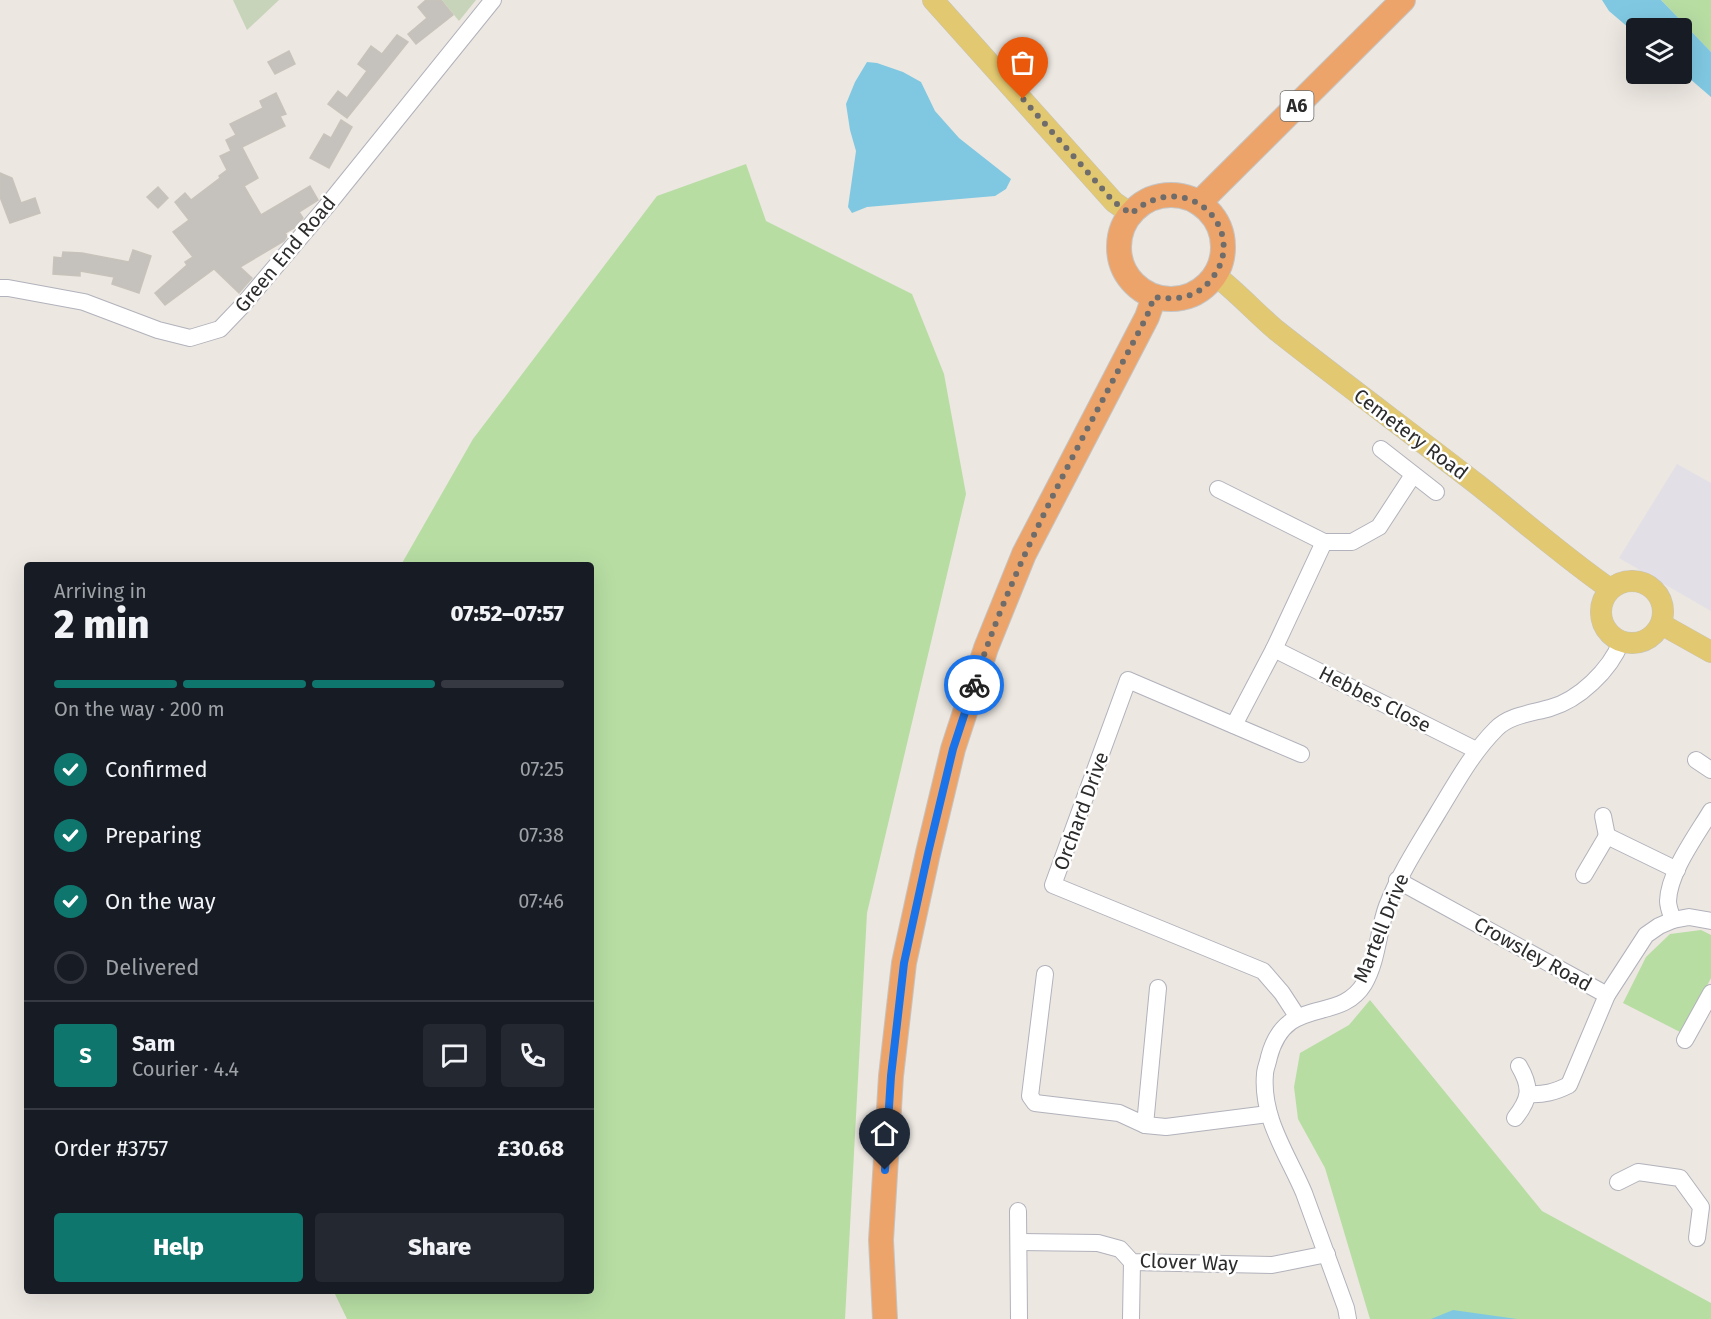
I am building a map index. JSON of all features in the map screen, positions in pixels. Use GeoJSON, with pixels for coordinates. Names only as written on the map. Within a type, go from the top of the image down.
{"type":"FeatureCollection","features":[{"type":"Feature","properties":{"kind":"highway","name":"A6"},"geometry":{"type":"LineString","coordinates":[[1199,204],[1399,4]]}},
{"type":"Feature","properties":{"kind":"highway"},"geometry":{"type":"LineString","coordinates":[[1171,195],[1186,197],[1211,214],[1220,228],[1223,244],[1222,260],[1215,275],[1204,288],[1188,297],[1171,299],[1154,297],[1139,289],[1128,276],[1121,262],[1119,245],[1122,229],[1131,214],[1142,204],[1171,195]]}},
{"type":"Feature","properties":{"kind":"highway"},"geometry":{"type":"LineString","coordinates":[[885,1319],[882,1228],[891,1076],[904,963],[953,749],[986,648],[1024,554],[1147,316],[1154,297]]}},
{"type":"Feature","properties":{"kind":"main road"},"geometry":{"type":"LineString","coordinates":[[933,0],[1114,202],[1131,214]]}},
{"type":"Feature","properties":{"kind":"main road","name":"Cemetery Road"},"geometry":{"type":"LineString","coordinates":[[1215,275],[1233,288],[1269,324],[1340,381],[1427,445],[1610,590]]}},
{"type":"Feature","properties":{"kind":"main road"},"geometry":{"type":"LineString","coordinates":[[1622,582],[1642,582],[1653,588],[1663,607],[1661,624],[1653,636],[1640,643],[1621,642],[1608,633],[1600,615],[1603,600],[1610,590],[1622,582]]}},
{"type":"Feature","properties":{"kind":"main road"},"geometry":{"type":"LineString","coordinates":[[1661,624],[1711,652]]}},
{"type":"Feature","properties":{"kind":"street","name":"Green End Road"},"geometry":{"type":"LineString","coordinates":[[0,288],[84,302],[158,330],[190,338],[220,329],[326,207],[493,0]]}},
{"type":"Feature","properties":{"kind":"street"},"geometry":{"type":"LineString","coordinates":[[1381,449],[1437,492]]}},
{"type":"Feature","properties":{"kind":"street"},"geometry":{"type":"LineString","coordinates":[[1218,489],[1324,542],[1352,542],[1379,527],[1413,475]]}},
{"type":"Feature","properties":{"kind":"street"},"geometry":{"type":"LineString","coordinates":[[1234,725],[1274,649],[1324,542]]}},
{"type":"Feature","properties":{"kind":"street","name":"Martell Drive"},"geometry":{"type":"LineString","coordinates":[[1297,1016],[1342,1003],[1364,984],[1376,950],[1384,914],[1397,880],[1476,750],[1498,726],[1524,714],[1553,708],[1577,696],[1594,681],[1621,642]]}},
{"type":"Feature","properties":{"kind":"street","name":"Hebbes Close"},"geometry":{"type":"LineString","coordinates":[[1274,649],[1476,750]]}},
{"type":"Feature","properties":{"kind":"street","name":"Orchard Drive"},"geometry":{"type":"LineString","coordinates":[[1297,1016],[1282,993],[1263,971],[1053,885],[1128,680],[1301,754]]}},
{"type":"Feature","properties":{"kind":"street"},"geometry":{"type":"LineString","coordinates":[[1696,760],[1711,770]]}},
{"type":"Feature","properties":{"kind":"street"},"geometry":{"type":"LineString","coordinates":[[1673,920],[1668,903],[1670,886],[1711,811]]}},
{"type":"Feature","properties":{"kind":"street"},"geometry":{"type":"LineString","coordinates":[[1584,875],[1607,836],[1604,816]]}},
{"type":"Feature","properties":{"kind":"street"},"geometry":{"type":"LineString","coordinates":[[1607,836],[1677,870]]}},
{"type":"Feature","properties":{"kind":"street","name":"Crowsley Road"},"geometry":{"type":"LineString","coordinates":[[1397,880],[1607,995],[1646,935],[1673,920],[1689,917],[1711,921]]}},
{"type":"Feature","properties":{"kind":"street"},"geometry":{"type":"LineString","coordinates":[[1045,974],[1030,1096],[1035,1103],[1119,1113],[1145,1125],[1166,1127],[1268,1114]]}},
{"type":"Feature","properties":{"kind":"street"},"geometry":{"type":"LineString","coordinates":[[1145,1125],[1158,988]]}},
{"type":"Feature","properties":{"kind":"street"},"geometry":{"type":"LineString","coordinates":[[1685,1040],[1711,993]]}},
{"type":"Feature","properties":{"kind":"street"},"geometry":{"type":"LineString","coordinates":[[1528,1094],[1541,1095],[1569,1085],[1607,995]]}},
{"type":"Feature","properties":{"kind":"street"},"geometry":{"type":"LineString","coordinates":[[1297,1016],[1287,1024],[1273,1044],[1265,1074],[1268,1114],[1303,1191],[1348,1319]]}},
{"type":"Feature","properties":{"kind":"street"},"geometry":{"type":"LineString","coordinates":[[1515,1118],[1524,1108],[1528,1094],[1526,1079],[1519,1066]]}},
{"type":"Feature","properties":{"kind":"street"},"geometry":{"type":"LineString","coordinates":[[1618,1182],[1638,1172],[1680,1178],[1706,1206],[1697,1238]]}},
{"type":"Feature","properties":{"kind":"street"},"geometry":{"type":"LineString","coordinates":[[1018,1211],[1019,1319]]}},
{"type":"Feature","properties":{"kind":"street","name":"Clover Way"},"geometry":{"type":"LineString","coordinates":[[1020,1242],[1098,1243],[1120,1249],[1132,1262],[1272,1265],[1327,1254]]}},
{"type":"Feature","properties":{"kind":"street"},"geometry":{"type":"LineString","coordinates":[[1131,1319],[1132,1262]]}},
{"type":"Feature","properties":{"kind":"shaded area"},"geometry":{"type":"Polygon","coordinates":[[[1677,464],[1711,483],[1711,611],[1619,558],[1677,464]]]}},
{"type":"Feature","properties":{"kind":"green space"},"geometry":{"type":"Polygon","coordinates":[[[233,0],[279,0],[247,30],[233,0]]]}},
{"type":"Feature","properties":{"kind":"green space"},"geometry":{"type":"Polygon","coordinates":[[[442,0],[476,0],[459,21],[442,0]]]}},
{"type":"Feature","properties":{"kind":"green space"},"geometry":{"type":"Polygon","coordinates":[[[1661,0],[1711,0],[1711,52],[1692,32],[1692,18],[1678,18],[1661,0]]]}},
{"type":"Feature","properties":{"kind":"green space"},"geometry":{"type":"Polygon","coordinates":[[[746,164],[766,221],[912,294],[944,374],[966,494],[867,913],[845,1319],[347,1319],[335,1294],[594,1294],[594,562],[403,562],[473,439],[657,196],[746,164]]]}},
{"type":"Feature","properties":{"kind":"green space"},"geometry":{"type":"Polygon","coordinates":[[[1701,930],[1711,935],[1711,978],[1682,1033],[1623,1003],[1646,957],[1670,934],[1701,930]]]}},
{"type":"Feature","properties":{"kind":"green space"},"geometry":{"type":"Polygon","coordinates":[[[1370,1000],[1542,1211],[1711,1303],[1711,1319],[1370,1319],[1325,1168],[1298,1119],[1294,1087],[1300,1053],[1349,1025],[1370,1000]]]}},
{"type":"Feature","properties":{"kind":"water"},"geometry":{"type":"Polygon","coordinates":[[[1602,0],[1661,0],[1678,18],[1626,18],[1626,25],[1609,11],[1602,0]]]}},
{"type":"Feature","properties":{"kind":"water"},"geometry":{"type":"Polygon","coordinates":[[[1692,32],[1711,52],[1711,97],[1692,81],[1692,32]]]}},
{"type":"Feature","properties":{"kind":"water"},"geometry":{"type":"Polygon","coordinates":[[[867,62],[903,72],[921,82],[935,111],[959,138],[1011,179],[1006,189],[995,196],[867,207],[852,213],[848,207],[856,151],[846,104],[867,62]]]}},
{"type":"Feature","properties":{"kind":"water"},"geometry":{"type":"Polygon","coordinates":[[[1453,1310],[1517,1319],[1431,1319],[1453,1310]]]}},
{"type":"Feature","properties":{"kind":"building"},"geometry":{"type":"Polygon","coordinates":[[[426,0],[441,0],[453,15],[416,44],[408,34],[427,18],[418,7],[426,0]]]}},
{"type":"Feature","properties":{"kind":"building"},"geometry":{"type":"Polygon","coordinates":[[[397,35],[408,42],[347,118],[328,104],[338,91],[347,98],[367,71],[358,64],[371,46],[382,54],[397,35]]]}},
{"type":"Feature","properties":{"kind":"building"},"geometry":{"type":"Polygon","coordinates":[[[289,51],[295,64],[275,74],[268,62],[289,51]]]}},
{"type":"Feature","properties":{"kind":"building"},"geometry":{"type":"Polygon","coordinates":[[[276,93],[286,114],[280,116],[285,126],[242,147],[258,178],[244,186],[261,215],[310,186],[318,200],[299,212],[303,218],[296,227],[285,233],[287,236],[284,241],[240,267],[252,278],[239,293],[214,269],[165,305],[155,293],[187,265],[185,262],[193,257],[173,232],[189,220],[175,202],[185,193],[191,200],[220,178],[219,176],[227,170],[220,156],[231,151],[226,140],[236,135],[230,124],[263,108],[260,101],[276,93]]]}},
{"type":"Feature","properties":{"kind":"building"},"geometry":{"type":"Polygon","coordinates":[[[341,120],[352,127],[329,168],[310,158],[324,134],[331,138],[341,120]]]}},
{"type":"Feature","properties":{"kind":"building"},"geometry":{"type":"Polygon","coordinates":[[[0,173],[12,178],[21,203],[35,198],[40,213],[10,223],[0,197],[0,173]]]}},
{"type":"Feature","properties":{"kind":"building"},"geometry":{"type":"Polygon","coordinates":[[[158,187],[168,198],[158,208],[147,197],[158,187]]]}},
{"type":"Feature","properties":{"kind":"building"},"geometry":{"type":"Polygon","coordinates":[[[133,250],[151,256],[139,293],[112,284],[114,277],[80,271],[80,276],[53,274],[54,257],[62,258],[63,252],[82,253],[129,262],[133,250]]]}},
{"type":"Feature","properties":{"kind":"way so far"},"geometry":{"type":"LineString","coordinates":[[974,685],[986,648],[1024,554],[1147,316],[1154,297],[1171,299],[1188,297],[1204,288],[1215,275],[1222,260],[1223,244],[1220,228],[1211,214],[1199,204],[1186,197],[1171,195],[1142,204],[1131,214],[1114,202],[1023,99]]}},
{"type":"Feature","properties":{"kind":"route"},"geometry":{"type":"LineString","coordinates":[[885,1170],[891,1076],[904,963],[953,749],[974,685]]}}]}
